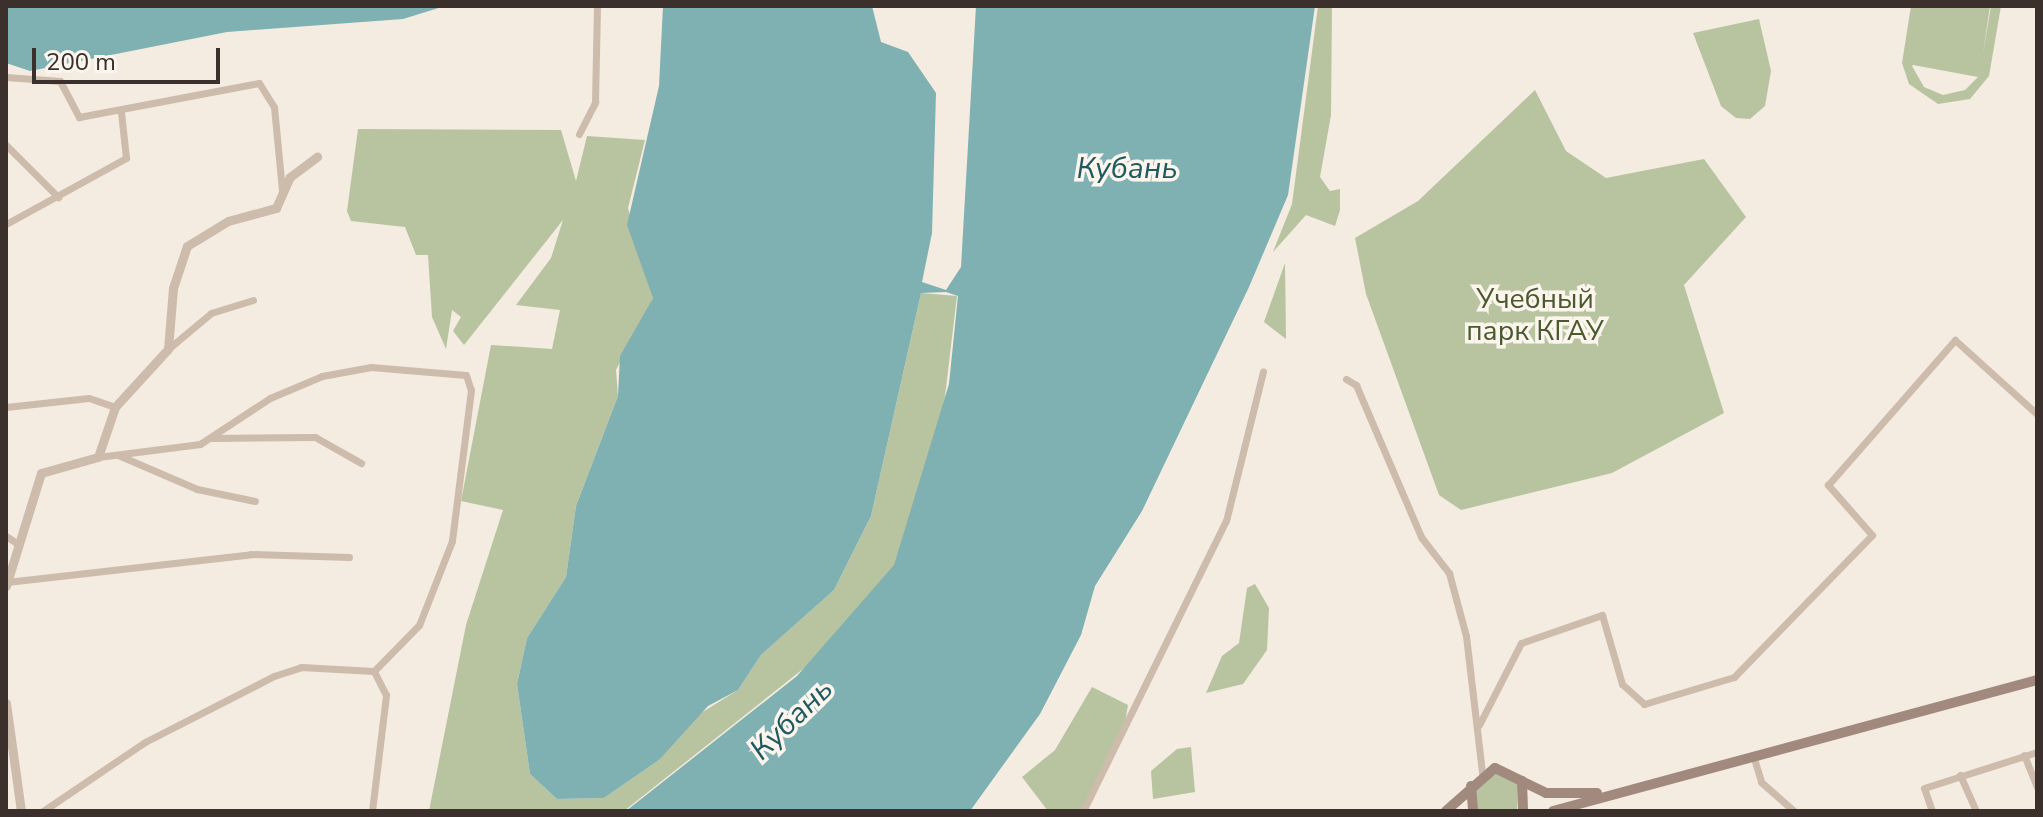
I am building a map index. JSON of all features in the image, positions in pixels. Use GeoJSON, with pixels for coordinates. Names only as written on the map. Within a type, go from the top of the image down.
{"type":"FeatureCollection","features":[{"type":"Feature","properties":{"kind":"main road"},"geometry":{"type":"LineString","coordinates":[[1553,811],[2037,680]]}},
{"type":"Feature","properties":{"kind":"main road"},"geometry":{"type":"LineString","coordinates":[[1446,811],[1478,776],[1516,773],[1556,795],[1623,791]]}},
{"type":"Feature","properties":{"kind":"main road"},"geometry":{"type":"LineString","coordinates":[[1516,773],[1527,793],[1523,811]]}},
{"type":"Feature","properties":{"kind":"main road"},"geometry":{"type":"LineString","coordinates":[[1473,811],[1478,776]]}},
{"type":"Feature","properties":{"kind":"street"},"geometry":{"type":"LineString","coordinates":[[579,134],[595,102],[597,6]]}},
{"type":"Feature","properties":{"kind":"street"},"geometry":{"type":"LineString","coordinates":[[6,77],[60,81],[76,117],[121,112],[231,86],[267,87],[282,190],[276,208],[228,221],[187,246],[173,288],[168,349]]}},
{"type":"Feature","properties":{"kind":"street"},"geometry":{"type":"LineString","coordinates":[[6,224],[126,158],[121,112]]}},
{"type":"Feature","properties":{"kind":"street"},"geometry":{"type":"LineString","coordinates":[[6,145],[58,197]]}},
{"type":"Feature","properties":{"kind":"street"},"geometry":{"type":"LineString","coordinates":[[282,190],[317,157]]}},
{"type":"Feature","properties":{"kind":"street"},"geometry":{"type":"LineString","coordinates":[[98,457],[115,407],[168,349],[211,313],[253,300]]}},
{"type":"Feature","properties":{"kind":"street"},"geometry":{"type":"LineString","coordinates":[[1479,725],[1521,643],[1602,615],[1622,684],[1644,704],[1734,677],[1872,535],[1828,485],[1955,340],[2037,414]]}},
{"type":"Feature","properties":{"kind":"street"},"geometry":{"type":"LineString","coordinates":[[43,811],[145,742],[274,676],[301,667],[374,671],[419,625],[452,541],[471,390],[459,375],[371,367],[322,376],[270,398],[212,438]]}},
{"type":"Feature","properties":{"kind":"street"},"geometry":{"type":"LineString","coordinates":[[1083,811],[1226,521],[1263,372]]}},
{"type":"Feature","properties":{"kind":"street"},"geometry":{"type":"LineString","coordinates":[[1346,379],[1356,385],[1421,537],[1449,573],[1479,725],[1478,776]]}},
{"type":"Feature","properties":{"kind":"street"},"geometry":{"type":"LineString","coordinates":[[6,407],[89,398],[115,407]]}},
{"type":"Feature","properties":{"kind":"street"},"geometry":{"type":"LineString","coordinates":[[349,557],[251,554],[6,584],[41,473],[98,457],[212,438],[315,437],[361,463]]}},
{"type":"Feature","properties":{"kind":"street"},"geometry":{"type":"LineString","coordinates":[[118,455],[197,489],[255,501]]}},
{"type":"Feature","properties":{"kind":"street"},"geometry":{"type":"LineString","coordinates":[[6,536],[18,544]]}},
{"type":"Feature","properties":{"kind":"street"},"geometry":{"type":"LineString","coordinates":[[372,811],[386,695],[374,671]]}},
{"type":"Feature","properties":{"kind":"street"},"geometry":{"type":"LineString","coordinates":[[6,703],[21,811]]}},
{"type":"Feature","properties":{"kind":"street"},"geometry":{"type":"LineString","coordinates":[[1932,811],[1922,789],[2037,752]]}},
{"type":"Feature","properties":{"kind":"street"},"geometry":{"type":"LineString","coordinates":[[1753,755],[1761,782],[1794,811]]}},
{"type":"Feature","properties":{"kind":"street"},"geometry":{"type":"LineString","coordinates":[[2024,755],[2037,787]]}},
{"type":"Feature","properties":{"kind":"street"},"geometry":{"type":"LineString","coordinates":[[1960,775],[1976,811]]}},
{"type":"Feature","properties":{"kind":"green space"},"geometry":{"type":"Polygon","coordinates":[[[1318,6],[1332,6],[1331,115],[1320,177],[1330,191],[1340,189],[1340,210],[1335,226],[1306,215],[1273,252],[1292,204],[1318,6]]]}},
{"type":"Feature","properties":{"kind":"green space"},"geometry":{"type":"Polygon","coordinates":[[[1911,6],[1990,6],[1983,54],[1991,6],[2001,6],[1989,76],[1970,99],[1938,104],[1909,84],[1902,63],[1911,6]],[[1913,65],[1924,87],[1943,95],[1965,90],[1978,77],[1913,65]]]}},
{"type":"Feature","properties":{"kind":"green space"},"geometry":{"type":"Polygon","coordinates":[[[1759,19],[1771,71],[1765,106],[1750,119],[1736,118],[1721,106],[1693,33],[1759,19]]]}},
{"type":"Feature","properties":{"kind":"green space","name":"Учебный парк КГАУ"},"geometry":{"type":"Polygon","coordinates":[[[1535,90],[1566,151],[1606,178],[1704,159],[1746,217],[1684,285],[1724,413],[1612,473],[1461,510],[1439,495],[1366,294],[1355,238],[1418,201],[1535,90]]]}},
{"type":"Feature","properties":{"kind":"green space"},"geometry":{"type":"Polygon","coordinates":[[[358,129],[561,130],[576,181],[587,136],[645,140],[628,208],[653,298],[616,370],[618,396],[576,506],[566,577],[527,638],[517,684],[530,774],[557,799],[604,798],[659,760],[693,718],[738,690],[761,655],[834,590],[871,516],[921,293],[957,296],[941,429],[907,551],[808,665],[624,811],[429,811],[466,625],[503,510],[461,501],[491,345],[552,349],[560,310],[516,305],[551,258],[563,220],[464,345],[453,331],[461,317],[452,310],[446,349],[432,317],[428,255],[416,255],[405,227],[351,221],[347,211],[358,129]]]}},
{"type":"Feature","properties":{"kind":"green space"},"geometry":{"type":"Polygon","coordinates":[[[1285,263],[1286,339],[1264,322],[1285,263]]]}},
{"type":"Feature","properties":{"kind":"green space"},"geometry":{"type":"Polygon","coordinates":[[[1255,584],[1269,608],[1267,650],[1243,684],[1206,693],[1222,656],[1239,643],[1247,588],[1255,584]]]}},
{"type":"Feature","properties":{"kind":"green space"},"geometry":{"type":"Polygon","coordinates":[[[1092,687],[1128,705],[1125,722],[1081,811],[1048,811],[1022,777],[1055,750],[1092,687]]]}},
{"type":"Feature","properties":{"kind":"green space"},"geometry":{"type":"Polygon","coordinates":[[[1191,747],[1195,792],[1153,799],[1151,771],[1177,749],[1191,747]]]}},
{"type":"Feature","properties":{"kind":"green space"},"geometry":{"type":"Polygon","coordinates":[[[1497,773],[1518,784],[1517,811],[1478,811],[1474,789],[1497,773]]]}},
{"type":"Feature","properties":{"kind":"water"},"geometry":{"type":"Polygon","coordinates":[[[6,6],[445,6],[403,19],[227,32],[30,71],[6,63],[6,6]]]}},
{"type":"Feature","properties":{"kind":"water","name":"Кубань"},"geometry":{"type":"Polygon","coordinates":[[[663,6],[872,6],[881,42],[908,52],[936,93],[932,233],[922,282],[946,290],[961,267],[976,6],[1315,6],[1288,195],[1249,287],[1142,511],[1095,586],[1081,635],[1040,714],[970,811],[626,811],[797,676],[894,565],[949,384],[958,296],[946,292],[921,293],[871,516],[834,590],[761,655],[738,690],[708,706],[659,760],[604,798],[557,799],[530,774],[517,684],[527,638],[566,577],[576,506],[618,396],[620,356],[653,298],[627,225],[659,86],[663,6]]]}}]}
